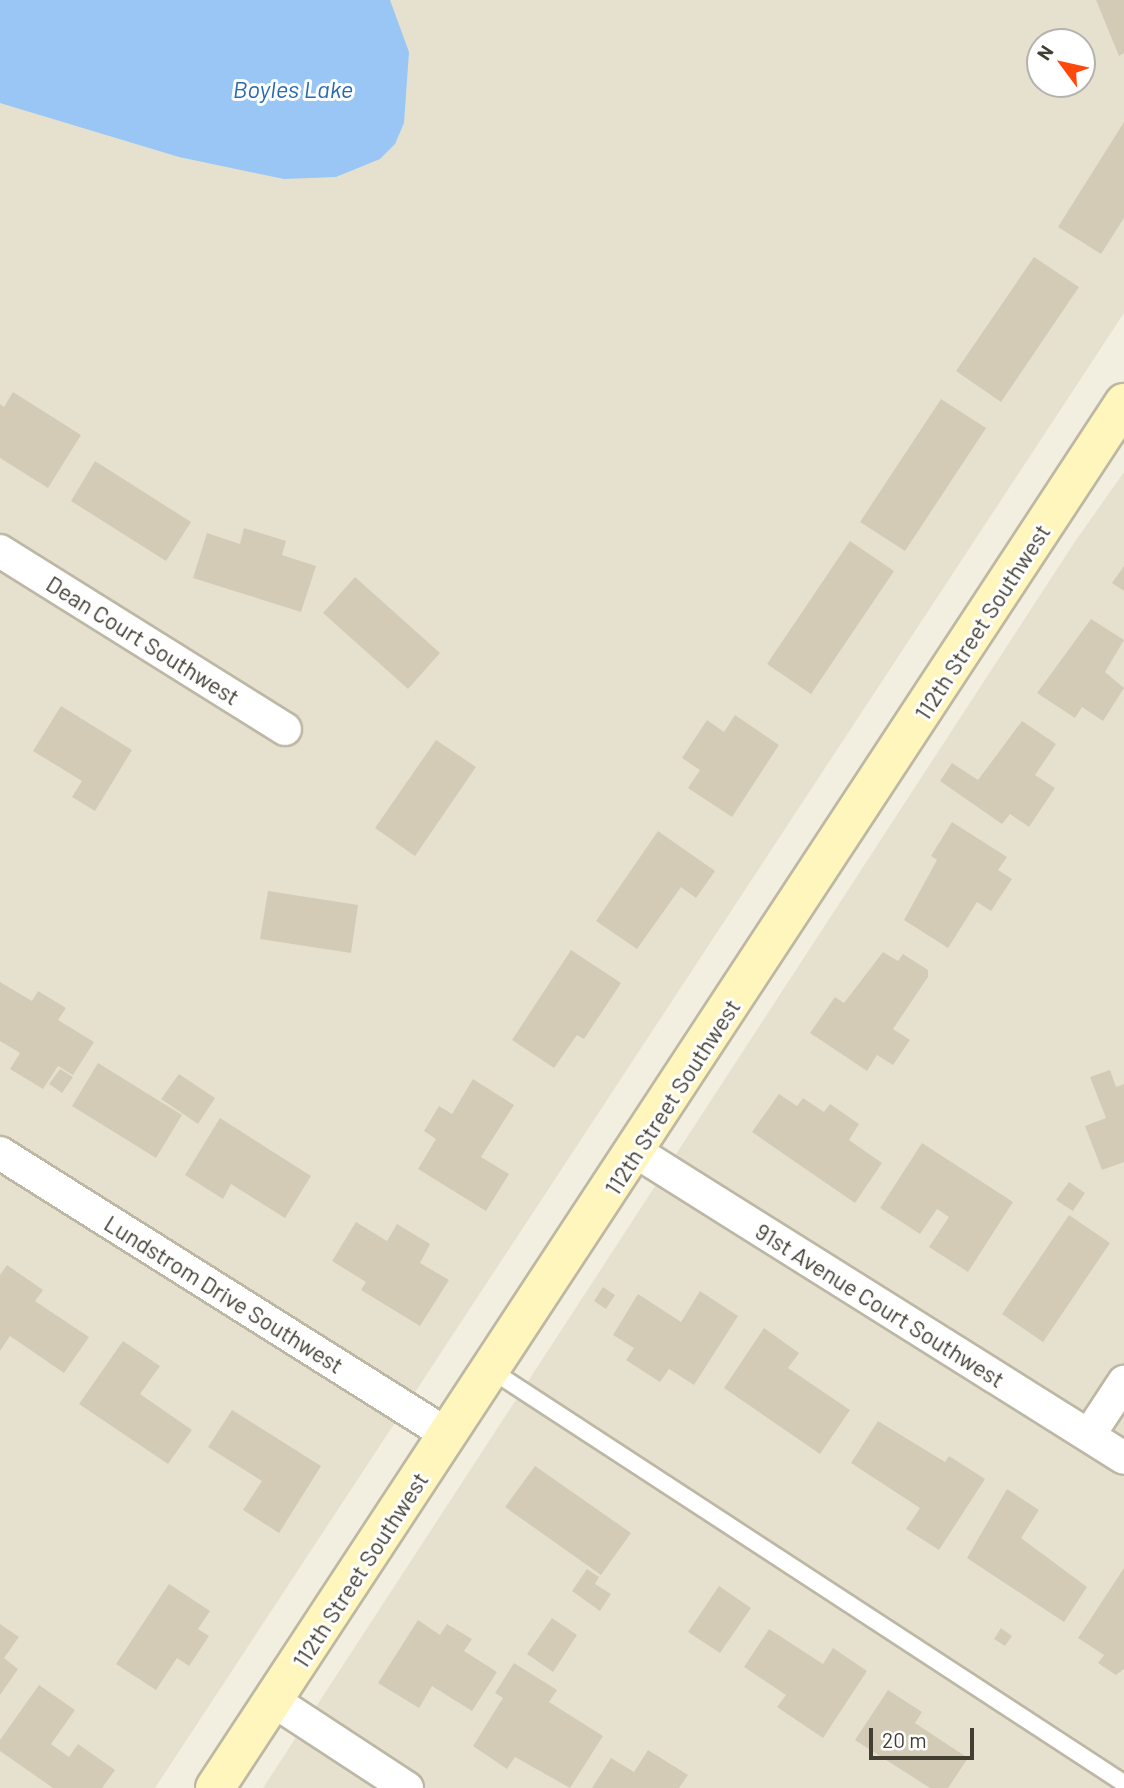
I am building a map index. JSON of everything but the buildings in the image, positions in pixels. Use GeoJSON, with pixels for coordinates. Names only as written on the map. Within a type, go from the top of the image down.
{"type":"FeatureCollection","features":[{"type":"Feature","properties":{"kind":"street","name":"112th Street Southwest"},"geometry":{"type":"LineString","coordinates":[[215,1788],[635,1152],[1124,403]]}},
{"type":"Feature","properties":{"kind":"street","name":"Dean Court Southwest"},"geometry":{"type":"LineString","coordinates":[[0,551],[285,729]]}},
{"type":"Feature","properties":{"kind":"street","name":"91st Avenue Court Southwest"},"geometry":{"type":"LineString","coordinates":[[635,1152],[1124,1458]]}},
{"type":"Feature","properties":{"kind":"street","name":"Lundstrom Drive Southwest"},"geometry":{"type":"LineString","coordinates":[[0,1153],[448,1435]]}},
{"type":"Feature","properties":{"kind":"street"},"geometry":{"type":"LineString","coordinates":[[1088,1435],[1124,1382]]}},
{"type":"Feature","properties":{"kind":"street"},"geometry":{"type":"LineString","coordinates":[[274,1701],[407,1788]]}},
{"type":"Feature","properties":{"kind":"lane"},"geometry":{"type":"LineString","coordinates":[[491,1370],[1122,1782]]}},
{"type":"Feature","properties":{"kind":"shaded area"},"geometry":{"type":"Polygon","coordinates":[[[0,0],[1124,0],[1124,313],[155,1788],[0,1788],[0,0]]]}},
{"type":"Feature","properties":{"kind":"shaded area"},"geometry":{"type":"Polygon","coordinates":[[[1124,472],[1124,1788],[263,1788],[1076,540],[1124,472]]]}},
{"type":"Feature","properties":{"kind":"water","name":"Boyles Lake"},"geometry":{"type":"Polygon","coordinates":[[[0,0],[390,0],[409,52],[404,123],[395,144],[380,159],[336,177],[284,179],[179,157],[0,103],[0,0]]]}}]}
